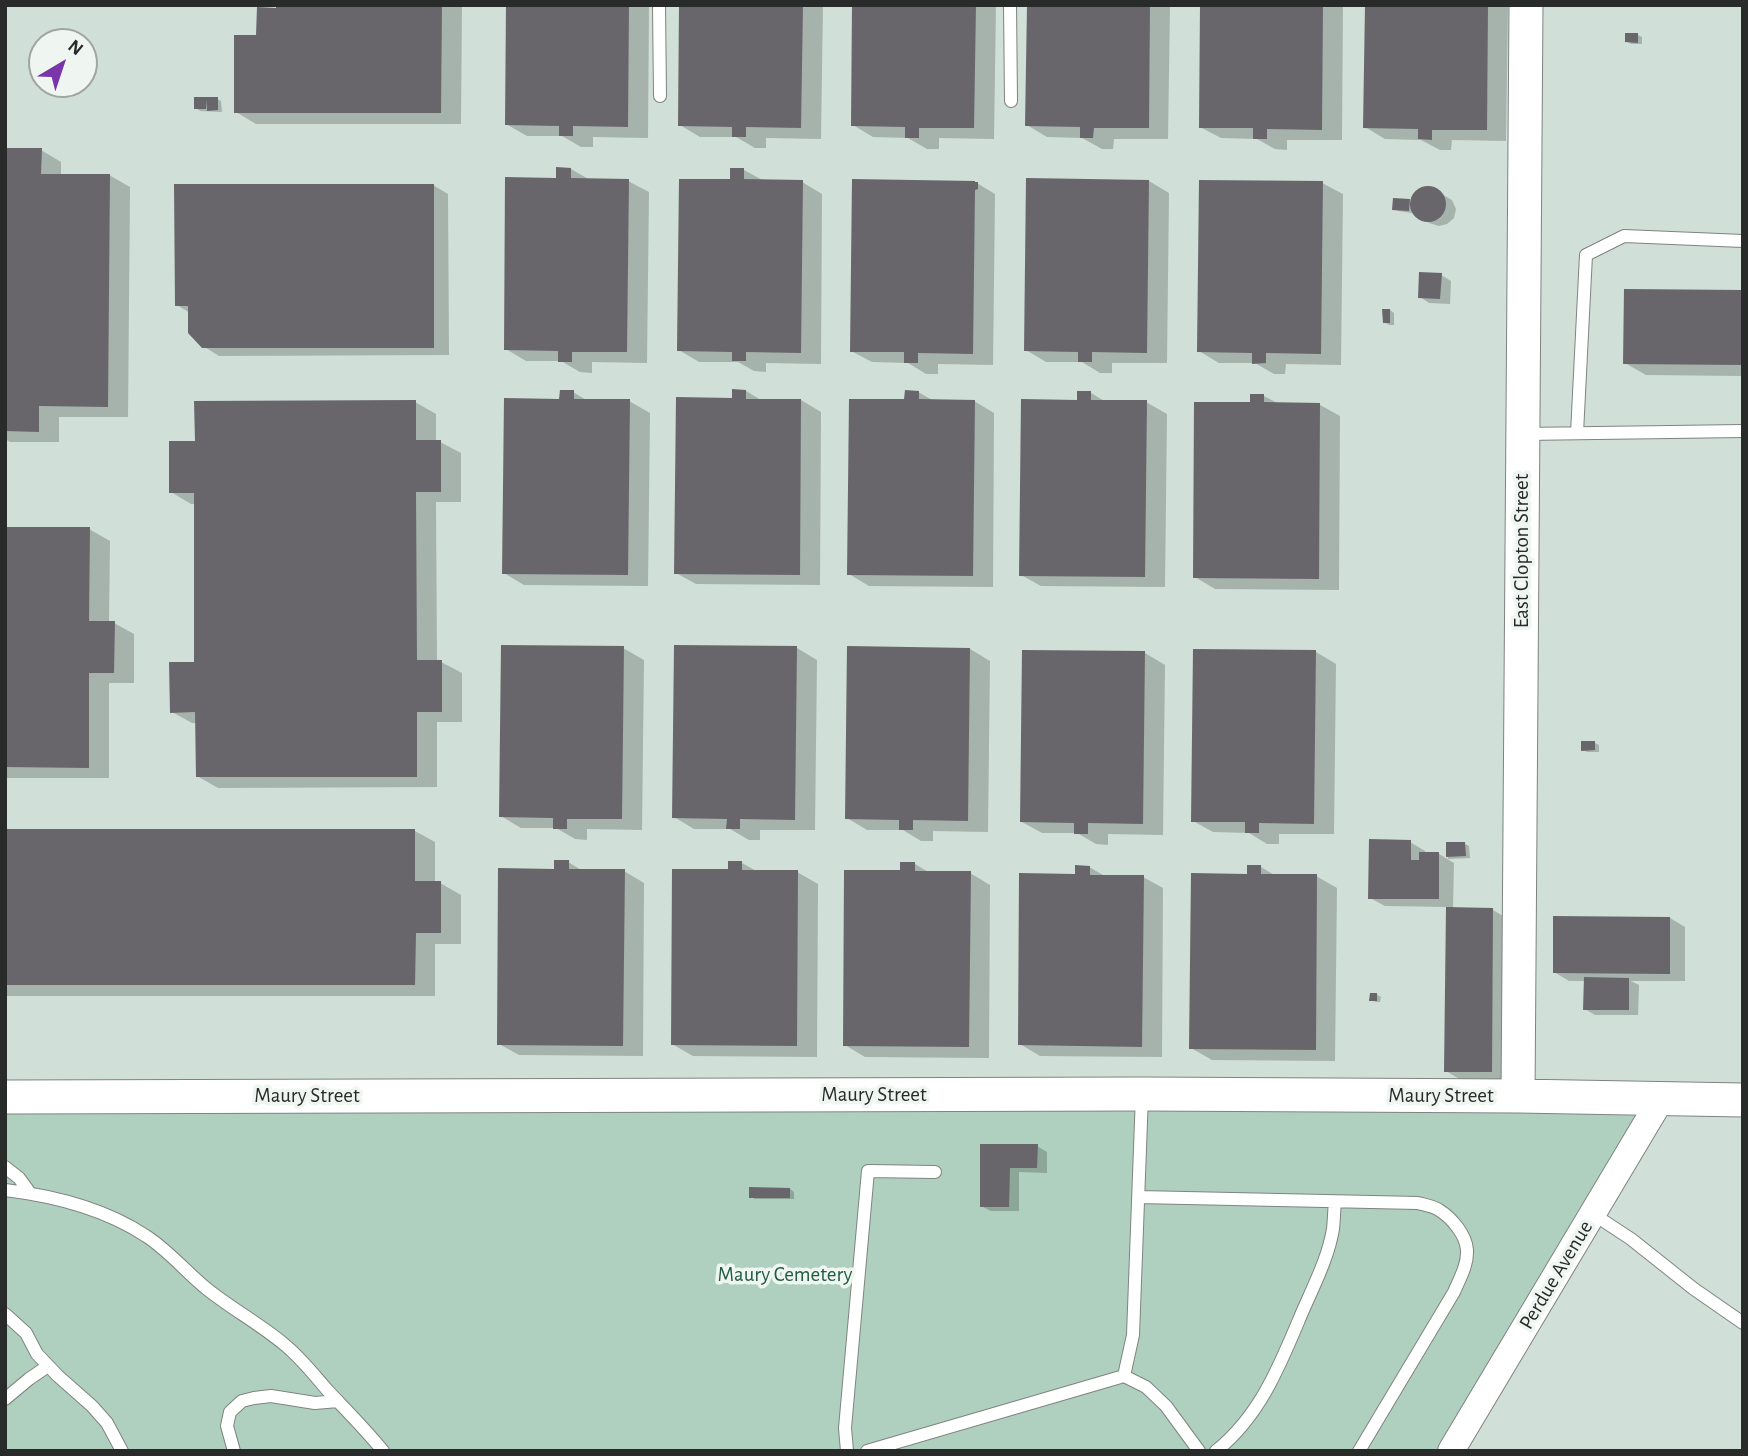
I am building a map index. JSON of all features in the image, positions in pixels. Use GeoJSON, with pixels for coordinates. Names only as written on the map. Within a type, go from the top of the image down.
{"type":"FeatureCollection","features":[{"type":"Feature","properties":{"kind":"street","name":"East Clopton Street"},"geometry":{"type":"LineString","coordinates":[[1518,1097],[1526,5]]}},
{"type":"Feature","properties":{"kind":"street","name":"Maury Street"},"geometry":{"type":"LineString","coordinates":[[5,1097],[1142,1094],[1743,1100]]}},
{"type":"Feature","properties":{"kind":"street","name":"Perdue Avenue"},"geometry":{"type":"LineString","coordinates":[[1451,1451],[1661,1099]]}},
{"type":"Feature","properties":{"kind":"lane"},"geometry":{"type":"LineString","coordinates":[[659,5],[660,96]]}},
{"type":"Feature","properties":{"kind":"lane"},"geometry":{"type":"LineString","coordinates":[[1010,5],[1011,101]]}},
{"type":"Feature","properties":{"kind":"lane"},"geometry":{"type":"LineString","coordinates":[[1577,433],[1586,255],[1624,236],[1743,241]]}},
{"type":"Feature","properties":{"kind":"lane"},"geometry":{"type":"LineString","coordinates":[[1523,434],[1743,431]]}},
{"type":"Feature","properties":{"kind":"lane"},"geometry":{"type":"LineString","coordinates":[[1124,1376],[1133,1335],[1142,1094]]}},
{"type":"Feature","properties":{"kind":"lane"},"geometry":{"type":"LineString","coordinates":[[5,1167],[19,1178],[30,1193]]}},
{"type":"Feature","properties":{"kind":"lane"},"geometry":{"type":"LineString","coordinates":[[847,1451],[845,1428],[867,1171],[935,1172]]}},
{"type":"Feature","properties":{"kind":"lane"},"geometry":{"type":"LineString","coordinates":[[5,1190],[30,1193],[91,1209],[148,1237],[206,1288],[289,1348],[383,1451]]}},
{"type":"Feature","properties":{"kind":"lane"},"geometry":{"type":"LineString","coordinates":[[1139,1197],[1418,1203],[1438,1209],[1452,1220],[1467,1249],[1464,1268],[1454,1293],[1359,1451]]}},
{"type":"Feature","properties":{"kind":"lane"},"geometry":{"type":"LineString","coordinates":[[1216,1451],[1229,1441],[1248,1419],[1269,1387],[1323,1264],[1333,1229],[1335,1202]]}},
{"type":"Feature","properties":{"kind":"lane"},"geometry":{"type":"LineString","coordinates":[[1593,1213],[1743,1323]]}},
{"type":"Feature","properties":{"kind":"lane"},"geometry":{"type":"LineString","coordinates":[[5,1314],[26,1333],[37,1354],[48,1366],[107,1423],[122,1451]]}},
{"type":"Feature","properties":{"kind":"lane"},"geometry":{"type":"LineString","coordinates":[[5,1399],[48,1366]]}},
{"type":"Feature","properties":{"kind":"lane"},"geometry":{"type":"LineString","coordinates":[[867,1451],[893,1447],[1124,1376],[1146,1387],[1166,1406],[1199,1451]]}},
{"type":"Feature","properties":{"kind":"lane"},"geometry":{"type":"LineString","coordinates":[[234,1451],[227,1426],[230,1412],[242,1401],[271,1396],[315,1403],[338,1401]]}},
{"type":"Feature","properties":{"kind":"shaded area"},"geometry":{"type":"Polygon","coordinates":[[[5,5],[1743,5],[1743,1451],[1457,1451],[5,1098],[5,5]]]}},
{"type":"Feature","properties":{"kind":"green space","name":"Maury Cemetery"},"geometry":{"type":"Polygon","coordinates":[[[5,1098],[1673,1099],[1457,1451],[5,1451],[5,1098]]]}},
{"type":"Feature","properties":{"kind":"building"},"geometry":{"type":"Polygon","coordinates":[[[276,5],[442,5],[441,113],[234,113],[234,35],[256,35],[257,7],[276,8],[276,5]]]}},
{"type":"Feature","properties":{"kind":"building"},"geometry":{"type":"Polygon","coordinates":[[[506,5],[629,5],[628,127],[573,126],[573,136],[559,136],[559,126],[505,125],[506,5]]]}},
{"type":"Feature","properties":{"kind":"building"},"geometry":{"type":"Polygon","coordinates":[[[679,5],[803,5],[801,128],[746,127],[746,137],[732,137],[732,127],[678,126],[679,5]]]}},
{"type":"Feature","properties":{"kind":"building"},"geometry":{"type":"Polygon","coordinates":[[[852,5],[976,5],[974,128],[919,128],[919,138],[905,138],[905,127],[851,126],[852,5]]]}},
{"type":"Feature","properties":{"kind":"building"},"geometry":{"type":"Polygon","coordinates":[[[1027,5],[1150,5],[1149,128],[1094,128],[1093,138],[1080,138],[1080,127],[1025,126],[1027,5]]]}},
{"type":"Feature","properties":{"kind":"building"},"geometry":{"type":"Polygon","coordinates":[[[1200,5],[1323,5],[1322,130],[1267,129],[1267,139],[1253,139],[1253,128],[1199,128],[1200,5]]]}},
{"type":"Feature","properties":{"kind":"building"},"geometry":{"type":"Polygon","coordinates":[[[1365,5],[1488,5],[1487,130],[1432,130],[1432,140],[1418,139],[1418,129],[1363,128],[1365,5]]]}},
{"type":"Feature","properties":{"kind":"building"},"geometry":{"type":"Polygon","coordinates":[[[1625,33],[1638,33],[1638,43],[1625,42],[1625,33]]]}},
{"type":"Feature","properties":{"kind":"building"},"geometry":{"type":"Polygon","coordinates":[[[194,97],[218,97],[218,110],[207,111],[207,100],[206,109],[194,109],[194,97]]]}},
{"type":"Feature","properties":{"kind":"building"},"geometry":{"type":"Polygon","coordinates":[[[5,148],[42,148],[41,174],[110,174],[108,407],[39,406],[39,432],[5,431],[5,148]]]}},
{"type":"Feature","properties":{"kind":"building"},"geometry":{"type":"Polygon","coordinates":[[[556,167],[571,168],[571,178],[629,179],[627,352],[572,352],[572,362],[558,362],[558,351],[504,350],[505,177],[556,178],[556,167]]]}},
{"type":"Feature","properties":{"kind":"building"},"geometry":{"type":"Polygon","coordinates":[[[730,168],[744,168],[744,179],[803,180],[801,353],[746,352],[746,361],[732,361],[732,352],[677,351],[679,179],[730,179],[730,168]]]}},
{"type":"Feature","properties":{"kind":"building"},"geometry":{"type":"Polygon","coordinates":[[[1026,178],[1149,180],[1147,353],[1092,352],[1092,362],[1078,362],[1078,352],[1024,351],[1026,178]]]}},
{"type":"Feature","properties":{"kind":"building"},"geometry":{"type":"Polygon","coordinates":[[[852,179],[978,182],[978,189],[975,190],[973,354],[918,353],[918,363],[904,363],[904,352],[850,352],[852,179]]]}},
{"type":"Feature","properties":{"kind":"building"},"geometry":{"type":"Polygon","coordinates":[[[1199,180],[1323,181],[1321,354],[1266,353],[1266,363],[1252,364],[1252,353],[1197,352],[1199,180]]]}},
{"type":"Feature","properties":{"kind":"building"},"geometry":{"type":"Polygon","coordinates":[[[174,184],[434,184],[434,348],[202,348],[188,333],[188,306],[175,306],[174,184]]]}},
{"type":"Feature","properties":{"kind":"building"},"geometry":{"type":"Polygon","coordinates":[[[1428,186],[1440,192],[1446,204],[1440,216],[1428,222],[1416,216],[1410,204],[1416,192],[1428,186]]]}},
{"type":"Feature","properties":{"kind":"building"},"geometry":{"type":"Polygon","coordinates":[[[1393,198],[1410,199],[1409,211],[1392,210],[1393,198]]]}},
{"type":"Feature","properties":{"kind":"building"},"geometry":{"type":"Polygon","coordinates":[[[1419,272],[1442,273],[1440,299],[1418,298],[1419,272]]]}},
{"type":"Feature","properties":{"kind":"building"},"geometry":{"type":"Polygon","coordinates":[[[1624,289],[1743,290],[1743,365],[1623,364],[1624,289]]]}},
{"type":"Feature","properties":{"kind":"building"},"geometry":{"type":"Polygon","coordinates":[[[1382,309],[1390,309],[1390,323],[1383,323],[1382,309]]]}},
{"type":"Feature","properties":{"kind":"building"},"geometry":{"type":"Polygon","coordinates":[[[732,389],[746,390],[746,399],[801,399],[800,575],[674,574],[676,397],[732,398],[732,389]]]}},
{"type":"Feature","properties":{"kind":"building"},"geometry":{"type":"Polygon","coordinates":[[[560,390],[574,390],[574,399],[630,399],[628,575],[502,574],[504,398],[559,399],[560,390]]]}},
{"type":"Feature","properties":{"kind":"building"},"geometry":{"type":"Polygon","coordinates":[[[905,390],[919,391],[919,399],[975,400],[973,576],[847,575],[849,399],[904,399],[905,390]]]}},
{"type":"Feature","properties":{"kind":"building"},"geometry":{"type":"Polygon","coordinates":[[[1077,391],[1091,391],[1091,400],[1147,400],[1145,577],[1019,576],[1021,399],[1077,400],[1077,391]]]}},
{"type":"Feature","properties":{"kind":"building"},"geometry":{"type":"Polygon","coordinates":[[[1250,394],[1264,394],[1264,402],[1320,403],[1319,579],[1193,578],[1194,402],[1250,402],[1250,394]]]}},
{"type":"Feature","properties":{"kind":"building"},"geometry":{"type":"Polygon","coordinates":[[[416,400],[416,440],[441,440],[441,492],[416,492],[417,660],[442,660],[442,712],[417,712],[417,777],[196,777],[195,712],[170,713],[169,662],[194,662],[194,493],[169,493],[169,441],[195,441],[194,401],[416,400]]]}},
{"type":"Feature","properties":{"kind":"building"},"geometry":{"type":"Polygon","coordinates":[[[5,527],[90,527],[89,621],[115,621],[114,673],[89,673],[89,768],[5,767],[5,527]]]}},
{"type":"Feature","properties":{"kind":"building"},"geometry":{"type":"Polygon","coordinates":[[[501,645],[624,646],[622,819],[567,819],[567,829],[553,829],[553,818],[499,817],[501,645]]]}},
{"type":"Feature","properties":{"kind":"building"},"geometry":{"type":"Polygon","coordinates":[[[674,645],[797,646],[795,820],[740,819],[740,829],[726,829],[727,819],[672,818],[674,645]]]}},
{"type":"Feature","properties":{"kind":"building"},"geometry":{"type":"Polygon","coordinates":[[[847,646],[970,648],[968,821],[913,820],[913,830],[899,830],[899,820],[845,819],[847,646]]]}},
{"type":"Feature","properties":{"kind":"building"},"geometry":{"type":"Polygon","coordinates":[[[1193,649],[1316,650],[1314,824],[1259,823],[1259,833],[1245,833],[1245,822],[1191,822],[1193,649]]]}},
{"type":"Feature","properties":{"kind":"building"},"geometry":{"type":"Polygon","coordinates":[[[1022,650],[1145,651],[1143,824],[1088,823],[1088,834],[1074,834],[1074,823],[1020,822],[1022,650]]]}},
{"type":"Feature","properties":{"kind":"building"},"geometry":{"type":"Polygon","coordinates":[[[1581,741],[1595,741],[1595,750],[1581,751],[1581,741]]]}},
{"type":"Feature","properties":{"kind":"building"},"geometry":{"type":"Polygon","coordinates":[[[5,829],[415,829],[415,881],[441,881],[441,933],[416,933],[415,985],[5,985],[5,829]]]}},
{"type":"Feature","properties":{"kind":"building"},"geometry":{"type":"Polygon","coordinates":[[[1369,839],[1411,840],[1411,860],[1419,860],[1419,852],[1439,852],[1439,899],[1368,899],[1369,839]]]}},
{"type":"Feature","properties":{"kind":"building"},"geometry":{"type":"Polygon","coordinates":[[[1446,842],[1465,842],[1466,856],[1446,857],[1446,842]]]}},
{"type":"Feature","properties":{"kind":"building"},"geometry":{"type":"Polygon","coordinates":[[[554,860],[569,860],[569,869],[625,869],[623,1046],[497,1045],[498,868],[554,869],[554,860]]]}},
{"type":"Feature","properties":{"kind":"building"},"geometry":{"type":"Polygon","coordinates":[[[728,861],[742,861],[742,870],[798,870],[797,1046],[671,1045],[672,869],[728,869],[728,861]]]}},
{"type":"Feature","properties":{"kind":"building"},"geometry":{"type":"Polygon","coordinates":[[[900,862],[915,862],[915,871],[971,871],[969,1047],[843,1046],[844,870],[900,870],[900,862]]]}},
{"type":"Feature","properties":{"kind":"building"},"geometry":{"type":"Polygon","coordinates":[[[1075,865],[1090,866],[1090,875],[1144,875],[1142,1047],[1018,1045],[1019,873],[1075,874],[1075,865]]]}},
{"type":"Feature","properties":{"kind":"building"},"geometry":{"type":"Polygon","coordinates":[[[1247,865],[1261,865],[1261,874],[1317,874],[1316,1050],[1189,1049],[1191,873],[1247,874],[1247,865]]]}},
{"type":"Feature","properties":{"kind":"building"},"geometry":{"type":"Polygon","coordinates":[[[1446,907],[1493,908],[1492,1072],[1444,1072],[1446,907]]]}},
{"type":"Feature","properties":{"kind":"building"},"geometry":{"type":"Polygon","coordinates":[[[1553,916],[1670,917],[1670,974],[1553,973],[1553,916]]]}},
{"type":"Feature","properties":{"kind":"building"},"geometry":{"type":"Polygon","coordinates":[[[1584,977],[1629,978],[1629,1010],[1583,1010],[1584,977]]]}},
{"type":"Feature","properties":{"kind":"building"},"geometry":{"type":"Polygon","coordinates":[[[1370,993],[1377,993],[1377,1001],[1369,1001],[1370,993]]]}},
{"type":"Feature","properties":{"kind":"building"},"geometry":{"type":"Polygon","coordinates":[[[980,1144],[1038,1144],[1037,1168],[1010,1168],[1009,1207],[980,1207],[980,1144]]]}},
{"type":"Feature","properties":{"kind":"building"},"geometry":{"type":"Polygon","coordinates":[[[749,1187],[790,1188],[790,1198],[749,1198],[749,1187]]]}}]}
